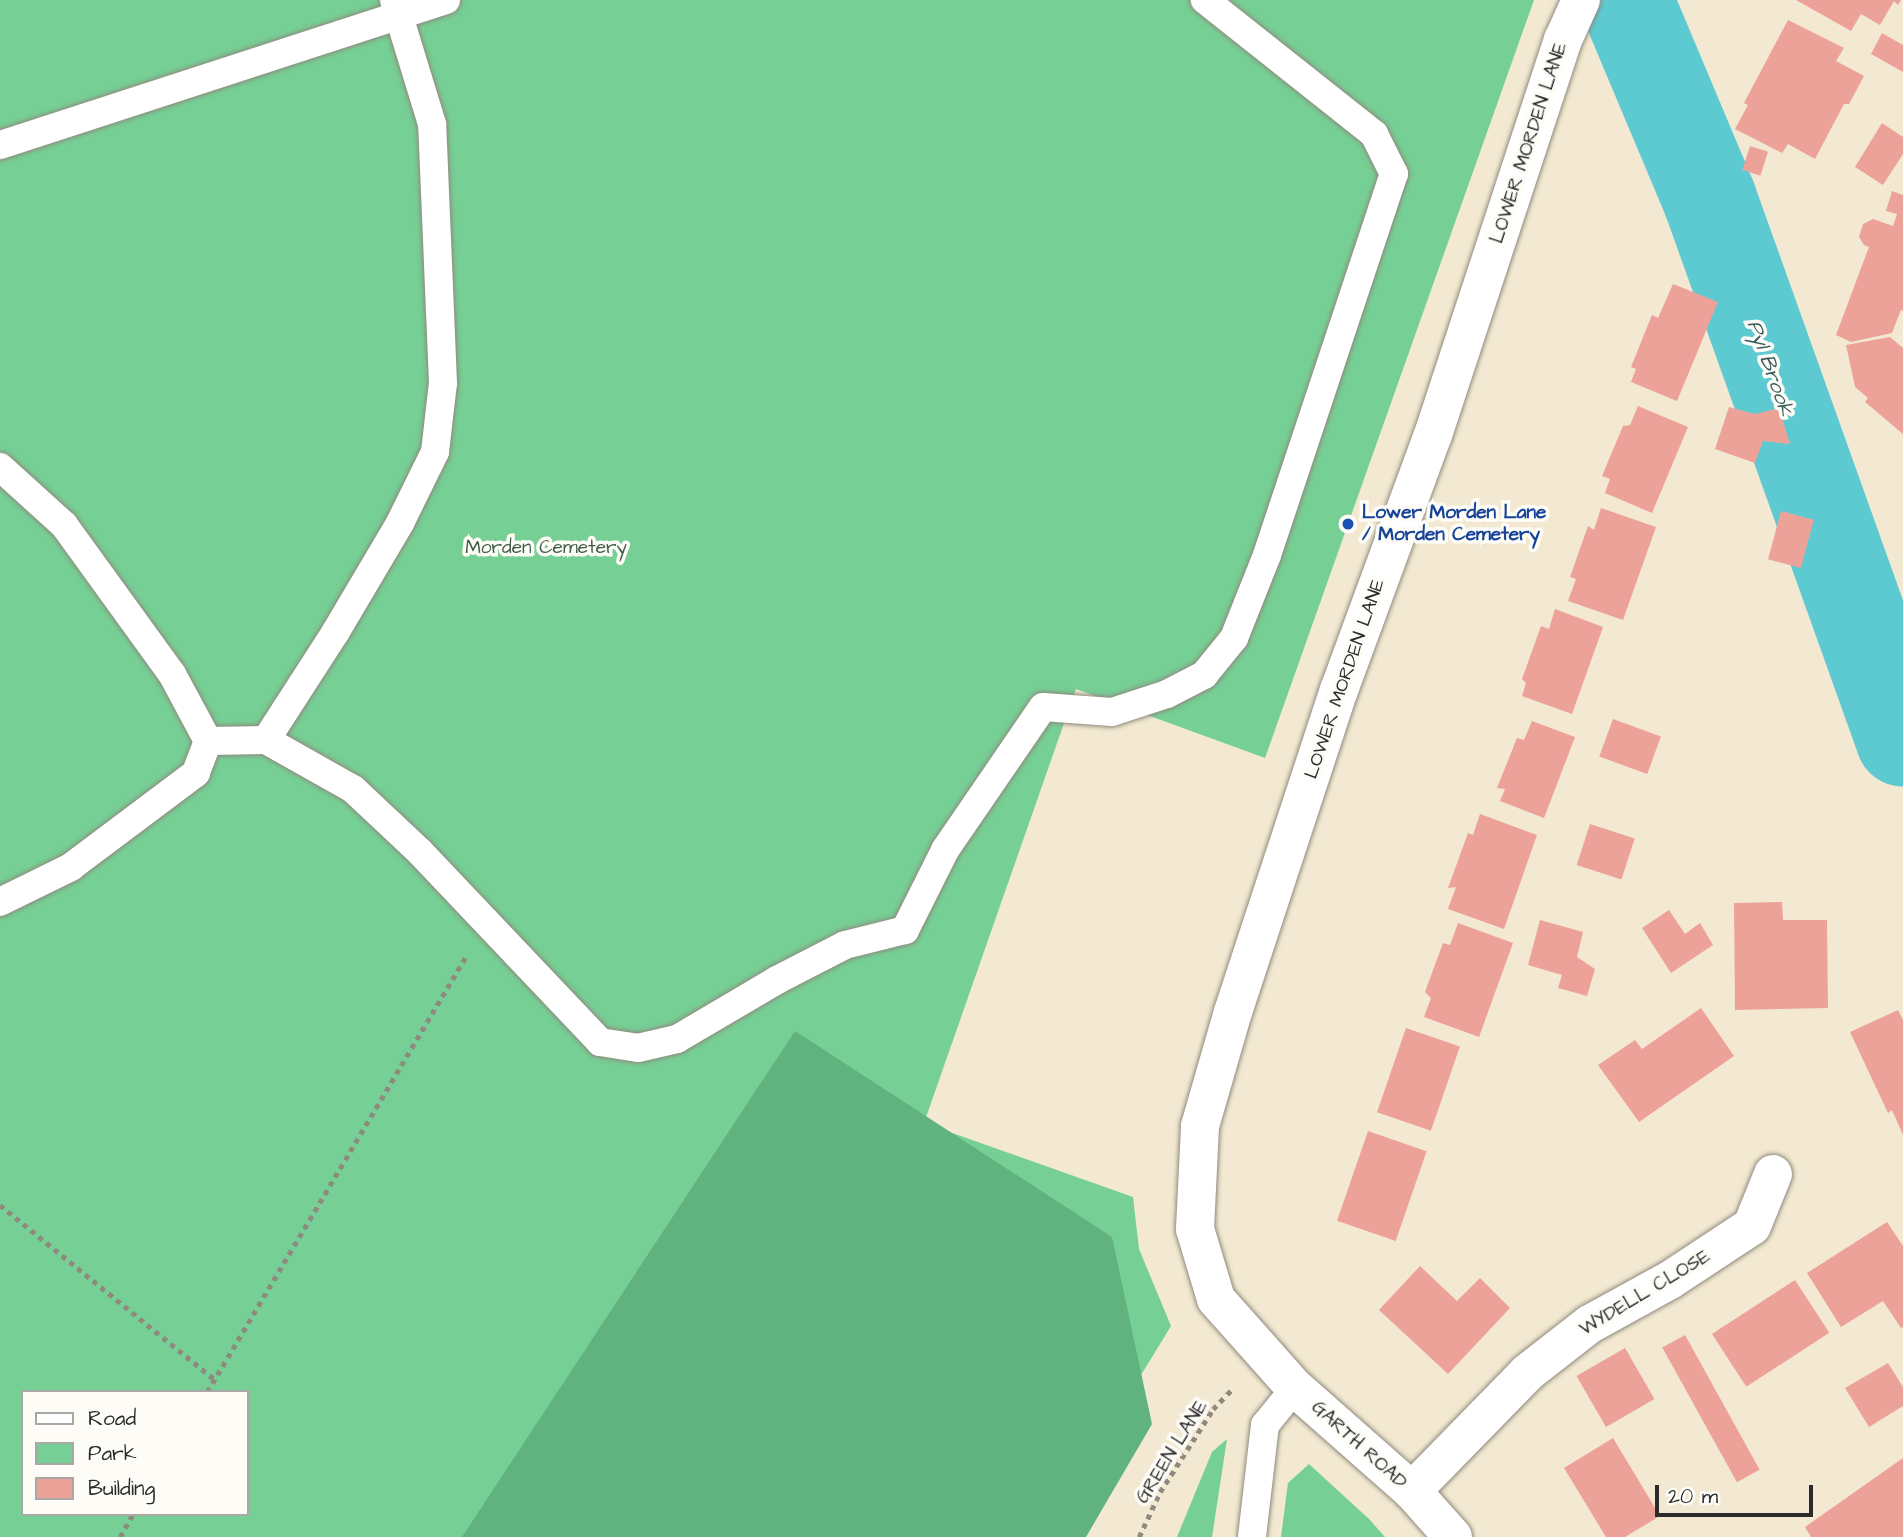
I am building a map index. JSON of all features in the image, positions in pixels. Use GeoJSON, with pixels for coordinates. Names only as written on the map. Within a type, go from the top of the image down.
{"type":"FeatureCollection","features":[{"type":"Feature","properties":{"kind":"street","name":"LOWER MORDEN LANE"},"geometry":{"type":"LineString","coordinates":[[1264,1355],[1216,1299],[1195,1229],[1200,1126],[1233,1012],[1339,690],[1433,435],[1563,40],[1581,0]]}},
{"type":"Feature","properties":{"kind":"street","name":"WYDELL CLOSE"},"geometry":{"type":"LineString","coordinates":[[1412,1492],[1537,1365],[1590,1324],[1670,1280],[1752,1226],[1773,1174]]}},
{"type":"Feature","properties":{"kind":"street","name":"GARTH ROAD"},"geometry":{"type":"LineString","coordinates":[[1264,1355],[1295,1388],[1412,1492],[1453,1537]]}},
{"type":"Feature","properties":{"kind":"lane"},"geometry":{"type":"LineString","coordinates":[[0,145],[397,7],[446,0]]}},
{"type":"Feature","properties":{"kind":"lane"},"geometry":{"type":"LineString","coordinates":[[208,741],[266,740],[354,789],[487,922],[600,1042],[638,1048],[677,1039],[777,980],[845,945],[905,930],[945,849],[1043,707],[1112,712],[1167,694],[1204,675],[1234,638],[1267,555],[1394,174],[1374,134],[1205,0]]}},
{"type":"Feature","properties":{"kind":"lane"},"geometry":{"type":"LineString","coordinates":[[266,740],[400,523],[435,452],[443,383],[436,170],[432,124],[397,7]]}},
{"type":"Feature","properties":{"kind":"lane"},"geometry":{"type":"LineString","coordinates":[[0,467],[64,525],[172,674],[208,741],[196,772],[71,867],[0,902]]}},
{"type":"Feature","properties":{"kind":"lane"},"geometry":{"type":"LineString","coordinates":[[1252,1537],[1265,1425],[1295,1388]]}},
{"type":"Feature","properties":{"kind":"path"},"geometry":{"type":"LineString","coordinates":[[208,1390],[487,922]]}},
{"type":"Feature","properties":{"kind":"path"},"geometry":{"type":"LineString","coordinates":[[0,1205],[215,1379]]}},
{"type":"Feature","properties":{"kind":"path","name":"GREEN LANE"},"geometry":{"type":"LineString","coordinates":[[1139,1537],[1160,1492],[1213,1409],[1264,1355]]}},
{"type":"Feature","properties":{"kind":"path"},"geometry":{"type":"LineString","coordinates":[[120,1537],[132,1516]]}},
{"type":"Feature","properties":{"kind":"green space","name":"Morden Cemetery"},"geometry":{"type":"Polygon","coordinates":[[[0,0],[1534,0],[1265,758],[1076,689],[924,1123],[1133,1197],[1139,1249],[1171,1326],[1042,1537],[0,1537],[0,0]]]}},
{"type":"Feature","properties":{"kind":"green space"},"geometry":{"type":"Polygon","coordinates":[[[795,1031],[1112,1237],[1152,1424],[1086,1537],[462,1537],[795,1031]]]}},
{"type":"Feature","properties":{"kind":"green space"},"geometry":{"type":"Polygon","coordinates":[[[1227,1439],[1212,1537],[1177,1537],[1212,1452],[1227,1439]]]}},
{"type":"Feature","properties":{"kind":"green space"},"geometry":{"type":"Polygon","coordinates":[[[1309,1464],[1385,1537],[1281,1537],[1288,1483],[1309,1464]]]}},
{"type":"Feature","properties":{"kind":"building"},"geometry":{"type":"Polygon","coordinates":[[[1796,0],[1901,0],[1898,5],[1894,1],[1880,25],[1861,14],[1851,31],[1796,0]]]}},
{"type":"Feature","properties":{"kind":"building"},"geometry":{"type":"Polygon","coordinates":[[[1788,20],[1844,48],[1836,61],[1864,76],[1849,104],[1844,104],[1815,159],[1788,144],[1782,153],[1735,129],[1748,105],[1744,103],[1788,20]]]}},
{"type":"Feature","properties":{"kind":"building"},"geometry":{"type":"Polygon","coordinates":[[[1882,33],[1903,45],[1903,72],[1871,54],[1882,33]]]}},
{"type":"Feature","properties":{"kind":"building"},"geometry":{"type":"Polygon","coordinates":[[[1882,123],[1903,137],[1903,154],[1883,185],[1855,167],[1882,123]]]}},
{"type":"Feature","properties":{"kind":"building"},"geometry":{"type":"Polygon","coordinates":[[[1750,146],[1768,152],[1760,176],[1742,170],[1750,146]]]}},
{"type":"Feature","properties":{"kind":"building"},"geometry":{"type":"Polygon","coordinates":[[[1892,191],[1903,195],[1903,311],[1901,310],[1892,333],[1851,342],[1836,335],[1869,247],[1864,245],[1859,237],[1863,224],[1873,219],[1893,226],[1897,214],[1886,211],[1892,191]]]}},
{"type":"Feature","properties":{"kind":"building"},"geometry":{"type":"Polygon","coordinates":[[[1673,284],[1718,302],[1677,401],[1631,382],[1636,369],[1631,367],[1652,315],[1658,318],[1673,284]]]}},
{"type":"Feature","properties":{"kind":"building"},"geometry":{"type":"Polygon","coordinates":[[[1890,337],[1903,348],[1903,434],[1865,402],[1868,398],[1855,387],[1846,345],[1890,337]]]}},
{"type":"Feature","properties":{"kind":"building"},"geometry":{"type":"Polygon","coordinates":[[[1638,406],[1688,427],[1652,513],[1605,493],[1610,479],[1602,476],[1623,426],[1630,425],[1638,406]]]}},
{"type":"Feature","properties":{"kind":"building"},"geometry":{"type":"Polygon","coordinates":[[[1729,407],[1755,414],[1779,408],[1790,444],[1763,441],[1755,463],[1715,449],[1729,407]]]}},
{"type":"Feature","properties":{"kind":"building"},"geometry":{"type":"Polygon","coordinates":[[[1601,508],[1656,527],[1623,620],[1568,601],[1576,579],[1570,577],[1588,526],[1594,530],[1601,508]]]}},
{"type":"Feature","properties":{"kind":"building"},"geometry":{"type":"Polygon","coordinates":[[[1781,511],[1814,520],[1801,568],[1768,559],[1781,511]]]}},
{"type":"Feature","properties":{"kind":"building"},"geometry":{"type":"Polygon","coordinates":[[[1555,609],[1603,627],[1572,714],[1522,696],[1526,683],[1522,679],[1541,626],[1549,629],[1555,609]]]}},
{"type":"Feature","properties":{"kind":"building"},"geometry":{"type":"Polygon","coordinates":[[[1613,719],[1661,736],[1647,774],[1599,757],[1613,719]]]}},
{"type":"Feature","properties":{"kind":"building"},"geometry":{"type":"Polygon","coordinates":[[[1532,721],[1575,737],[1544,818],[1500,801],[1505,789],[1497,788],[1517,738],[1524,740],[1532,721]]]}},
{"type":"Feature","properties":{"kind":"building"},"geometry":{"type":"Polygon","coordinates":[[[1480,814],[1537,835],[1504,929],[1448,909],[1456,887],[1448,888],[1468,833],[1473,835],[1480,814]]]}},
{"type":"Feature","properties":{"kind":"building"},"geometry":{"type":"Polygon","coordinates":[[[1590,824],[1635,839],[1621,879],[1577,865],[1590,824]]]}},
{"type":"Feature","properties":{"kind":"building"},"geometry":{"type":"Polygon","coordinates":[[[1782,902],[1783,920],[1827,920],[1828,1008],[1735,1010],[1734,903],[1782,902]]]}},
{"type":"Feature","properties":{"kind":"building"},"geometry":{"type":"Polygon","coordinates":[[[1669,910],[1685,934],[1700,923],[1713,945],[1671,973],[1642,928],[1669,910]]]}},
{"type":"Feature","properties":{"kind":"building"},"geometry":{"type":"Polygon","coordinates":[[[1540,920],[1583,932],[1577,957],[1595,969],[1587,996],[1558,988],[1562,975],[1528,965],[1540,920]]]}},
{"type":"Feature","properties":{"kind":"building"},"geometry":{"type":"Polygon","coordinates":[[[1458,923],[1513,943],[1479,1037],[1424,1017],[1431,998],[1425,992],[1443,943],[1450,945],[1458,923]]]}},
{"type":"Feature","properties":{"kind":"building"},"geometry":{"type":"Polygon","coordinates":[[[1701,1008],[1734,1056],[1639,1122],[1598,1065],[1635,1040],[1642,1049],[1701,1008]]]}},
{"type":"Feature","properties":{"kind":"building"},"geometry":{"type":"Polygon","coordinates":[[[1898,1010],[1903,1020],[1903,1135],[1892,1110],[1888,1113],[1850,1032],[1898,1010]]]}},
{"type":"Feature","properties":{"kind":"building"},"geometry":{"type":"Polygon","coordinates":[[[1406,1028],[1460,1047],[1431,1131],[1377,1112],[1406,1028]]]}},
{"type":"Feature","properties":{"kind":"building"},"geometry":{"type":"Polygon","coordinates":[[[1368,1131],[1427,1151],[1396,1241],[1337,1221],[1368,1131]]]}},
{"type":"Feature","properties":{"kind":"building"},"geometry":{"type":"Polygon","coordinates":[[[1887,1222],[1903,1246],[1903,1327],[1901,1328],[1883,1301],[1841,1327],[1807,1273],[1887,1222]]]}},
{"type":"Feature","properties":{"kind":"building"},"geometry":{"type":"Polygon","coordinates":[[[1420,1266],[1457,1301],[1480,1278],[1510,1308],[1448,1374],[1379,1310],[1420,1266]]]}},
{"type":"Feature","properties":{"kind":"building"},"geometry":{"type":"Polygon","coordinates":[[[1795,1280],[1829,1333],[1746,1387],[1712,1334],[1795,1280]]]}},
{"type":"Feature","properties":{"kind":"building"},"geometry":{"type":"Polygon","coordinates":[[[1685,1335],[1760,1470],[1737,1482],[1662,1348],[1685,1335]]]}},
{"type":"Feature","properties":{"kind":"building"},"geometry":{"type":"Polygon","coordinates":[[[1625,1348],[1654,1399],[1606,1427],[1577,1376],[1625,1348]]]}},
{"type":"Feature","properties":{"kind":"building"},"geometry":{"type":"Polygon","coordinates":[[[1888,1363],[1903,1387],[1903,1406],[1869,1427],[1845,1388],[1888,1363]]]}},
{"type":"Feature","properties":{"kind":"building"},"geometry":{"type":"Polygon","coordinates":[[[1613,1438],[1660,1516],[1625,1537],[1606,1537],[1564,1468],[1613,1438]]]}},
{"type":"Feature","properties":{"kind":"building"},"geometry":{"type":"Polygon","coordinates":[[[1903,1458],[1903,1537],[1811,1537],[1805,1527],[1903,1458]]]}},
{"type":"Feature","properties":{"kind":"waterway","name":"Pyl Brook"},"geometry":{"type":"LineString","coordinates":[[1626,0],[1710,200],[1903,740]]}},
{"type":"Feature","properties":{"kind":"place","name":"Lower Morden Lane / Morden Cemetery"},"geometry":{"type":"Point","coordinates":[1348,524]}}]}
